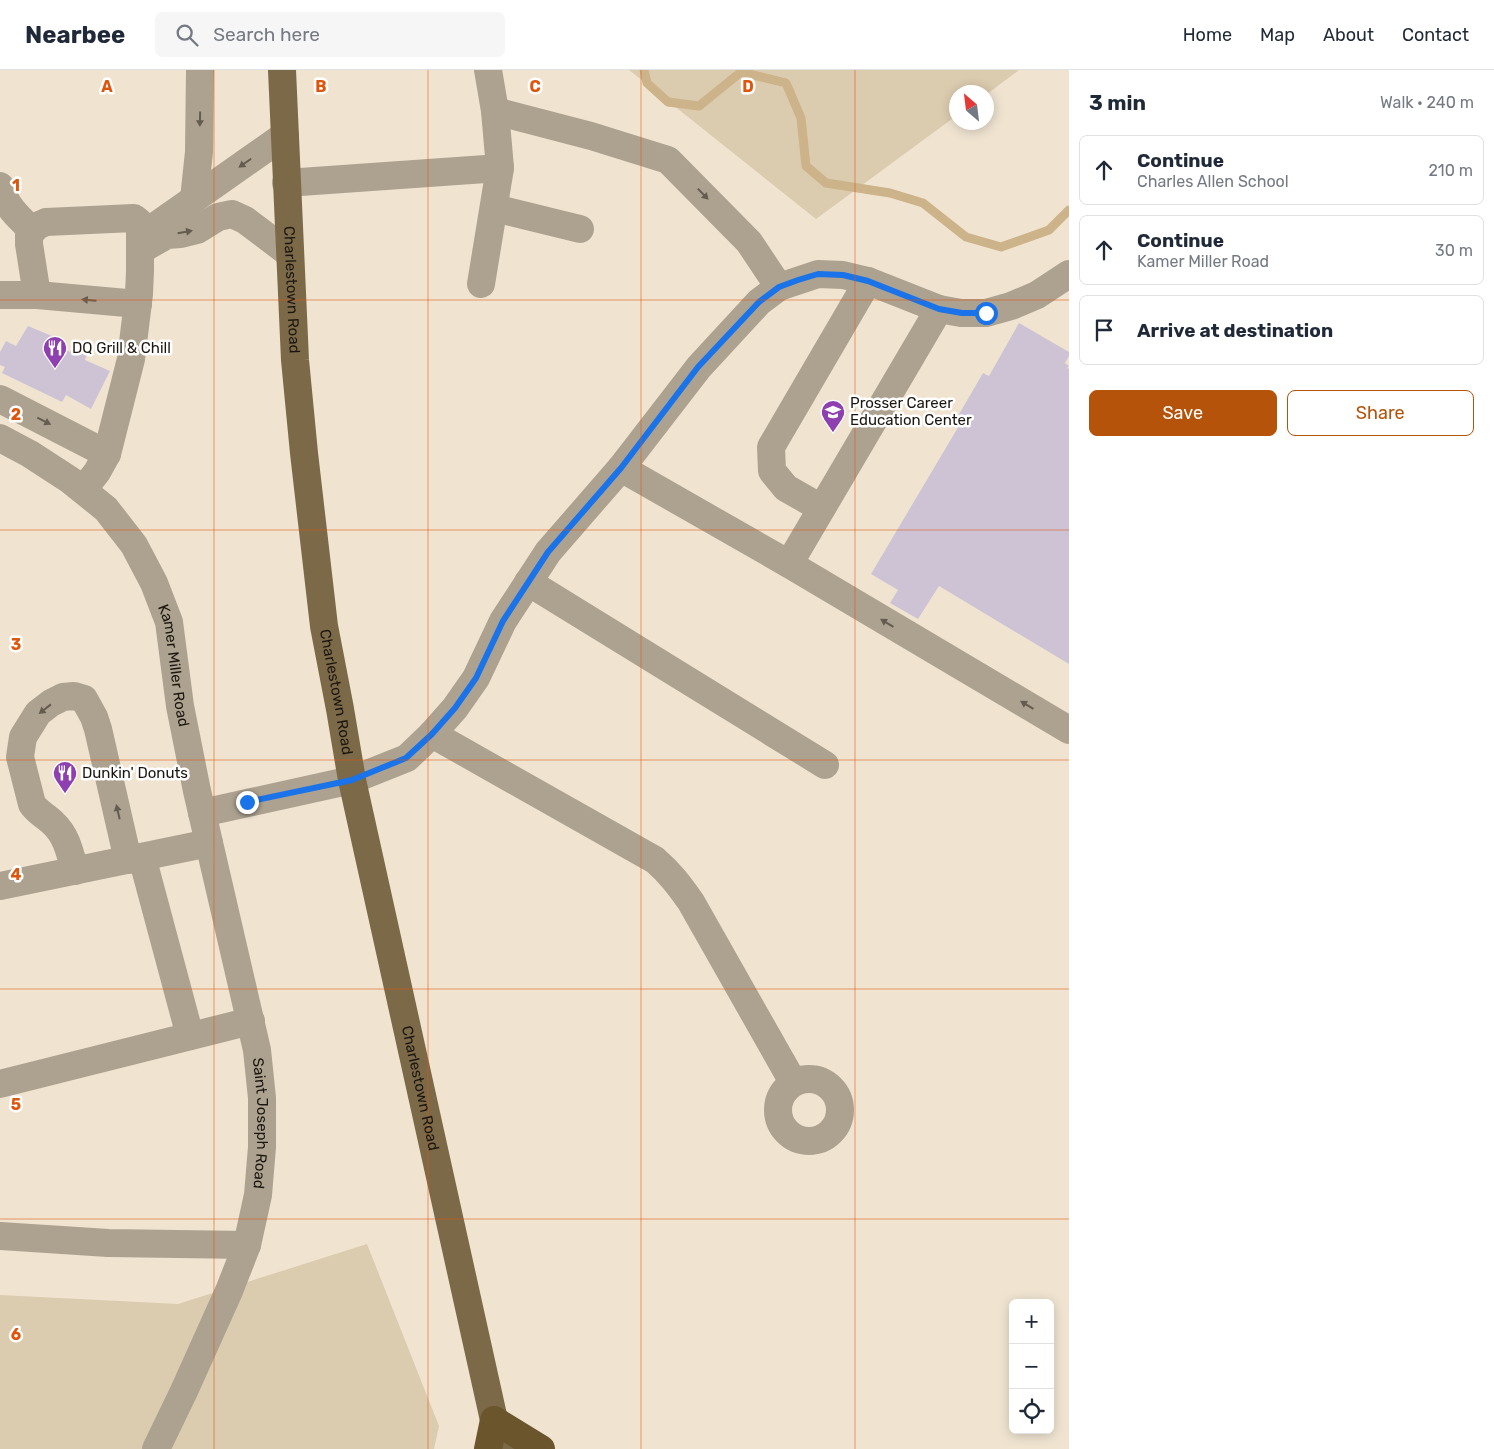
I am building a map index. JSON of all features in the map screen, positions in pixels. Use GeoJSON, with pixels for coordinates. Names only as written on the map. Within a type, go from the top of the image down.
{"type":"FeatureCollection","features":[{"type":"Feature","properties":{"kind":"highway"},"geometry":{"type":"LineString","coordinates":[[488,1449],[494,1420],[542,1449]]}},
{"type":"Feature","properties":{"kind":"main road","name":"Charlestown Road"},"geometry":{"type":"LineString","coordinates":[[282,70],[295,360],[324,626],[352,780],[494,1420],[503,1449]]}},
{"type":"Feature","properties":{"kind":"street"},"geometry":{"type":"LineString","coordinates":[[194,199],[199,152],[200,70]]}},
{"type":"Feature","properties":{"kind":"street"},"geometry":{"type":"LineString","coordinates":[[480,284],[500,168],[496,111],[488,70]]}},
{"type":"Feature","properties":{"kind":"street"},"geometry":{"type":"LineString","coordinates":[[496,111],[591,136],[668,160],[749,242],[779,287]]}},
{"type":"Feature","properties":{"kind":"street"},"geometry":{"type":"LineString","coordinates":[[140,244],[194,199],[285,135]]}},
{"type":"Feature","properties":{"kind":"street"},"geometry":{"type":"LineString","coordinates":[[286,183],[500,168]]}},
{"type":"Feature","properties":{"kind":"street"},"geometry":{"type":"LineString","coordinates":[[0,186],[11,208],[32,230]]}},
{"type":"Feature","properties":{"kind":"street"},"geometry":{"type":"LineString","coordinates":[[494,208],[580,229]]}},
{"type":"Feature","properties":{"kind":"street"},"geometry":{"type":"LineString","coordinates":[[140,244],[167,235],[197,230],[218,217],[232,214],[245,220],[290,254]]}},
{"type":"Feature","properties":{"kind":"street"},"geometry":{"type":"LineString","coordinates":[[37,295],[29,244],[29,235],[37,226],[46,222],[134,218],[139,222],[140,271],[131,359],[107,454],[97,472],[83,490]]}},
{"type":"Feature","properties":{"kind":"street"},"geometry":{"type":"LineString","coordinates":[[202,813],[352,780],[406,758],[432,734],[455,708],[476,678],[503,621],[548,552],[621,468],[698,367],[759,302],[779,287],[818,274],[843,275],[868,281],[939,309],[962,313],[986,313],[1020,303],[1064,284]]}},
{"type":"Feature","properties":{"kind":"street"},"geometry":{"type":"LineString","coordinates":[[821,508],[786,488],[772,471],[771,447],[868,281]]}},
{"type":"Feature","properties":{"kind":"street"},"geometry":{"type":"LineString","coordinates":[[0,295],[37,295],[138,304]]}},
{"type":"Feature","properties":{"kind":"street"},"geometry":{"type":"LineString","coordinates":[[789,564],[939,309]]}},
{"type":"Feature","properties":{"kind":"street"},"geometry":{"type":"LineString","coordinates":[[0,399],[107,454]]}},
{"type":"Feature","properties":{"kind":"street","name":"Kamer Miller Road"},"geometry":{"type":"LineString","coordinates":[[0,438],[30,454],[83,490],[106,509],[134,545],[154,583],[169,622],[180,706],[202,813]]}},
{"type":"Feature","properties":{"kind":"street"},"geometry":{"type":"LineString","coordinates":[[621,468],[789,564],[1069,730]]}},
{"type":"Feature","properties":{"kind":"street"},"geometry":{"type":"LineString","coordinates":[[528,582],[825,764]]}},
{"type":"Feature","properties":{"kind":"street"},"geometry":{"type":"LineString","coordinates":[[74,871],[68,844],[62,833],[32,804],[20,757],[23,737],[38,713],[63,697],[74,696],[84,699],[94,717],[190,1036]]}},
{"type":"Feature","properties":{"kind":"street"},"geometry":{"type":"LineString","coordinates":[[432,734],[654,860],[670,873],[690,902],[793,1082]]}},
{"type":"Feature","properties":{"kind":"street","name":"Saint Joseph Road"},"geometry":{"type":"LineString","coordinates":[[156,1449],[225,1300],[247,1245],[258,1195],[262,1147],[262,1098],[251,1021],[202,813]]}},
{"type":"Feature","properties":{"kind":"street"},"geometry":{"type":"LineString","coordinates":[[0,886],[209,843]]}},
{"type":"Feature","properties":{"kind":"street"},"geometry":{"type":"LineString","coordinates":[[0,1084],[251,1021]]}},
{"type":"Feature","properties":{"kind":"street"},"geometry":{"type":"LineString","coordinates":[[0,1236],[108,1242],[247,1245]]}},
{"type":"Feature","properties":{"kind":"shaded area"},"geometry":{"type":"Polygon","coordinates":[[[629,70],[1019,70],[994,89],[994,85],[949,85],[949,121],[816,219],[629,70]]]}},
{"type":"Feature","properties":{"kind":"shaded area"},"geometry":{"type":"Polygon","coordinates":[[[367,1244],[439,1426],[434,1449],[0,1449],[0,1295],[178,1304],[367,1244]]]}},
{"type":"Feature","properties":{"kind":"building","name":"Prosser Career Education Center"},"geometry":{"type":"Polygon","coordinates":[[[1019,323],[1069,352],[1065,363],[1069,366],[1067,368],[1069,369],[1069,664],[939,586],[918,619],[890,603],[898,590],[871,574],[963,419],[958,416],[983,373],[989,376],[1019,323]]]}},
{"type":"Feature","properties":{"kind":"building","name":"DQ Grill & Chill"},"geometry":{"type":"Polygon","coordinates":[[[28,326],[52,336],[51,341],[70,352],[72,348],[87,354],[85,360],[110,371],[91,409],[66,395],[62,402],[2,373],[5,367],[0,365],[0,352],[6,341],[16,346],[28,326]]]}},
{"type":"Feature","properties":{"kind":"waterway"},"geometry":{"type":"LineString","coordinates":[[644,70],[647,83],[668,102],[699,106],[741,72],[786,83],[801,118],[806,166],[826,183],[890,193],[923,203],[966,237],[1001,247],[1049,230],[1069,210]]}},
{"type":"Feature","properties":{"kind":"place","name":"DQ Grill & Chill"},"geometry":{"type":"Point","coordinates":[55,369]}},
{"type":"Feature","properties":{"kind":"place","name":"Prosser Career Education Center"},"geometry":{"type":"Point","coordinates":[833,433]}},
{"type":"Feature","properties":{"kind":"place","name":"Dunkin' Donuts"},"geometry":{"type":"Point","coordinates":[65,794]}},
{"type":"Feature","properties":{"kind":"route"},"geometry":{"type":"LineString","coordinates":[[247,802],[352,780],[406,758],[432,734],[455,708],[476,678],[503,621],[548,552],[621,468],[698,367],[759,302],[779,287],[818,274],[843,275],[868,281],[939,309],[962,313],[986,313]]}}]}
